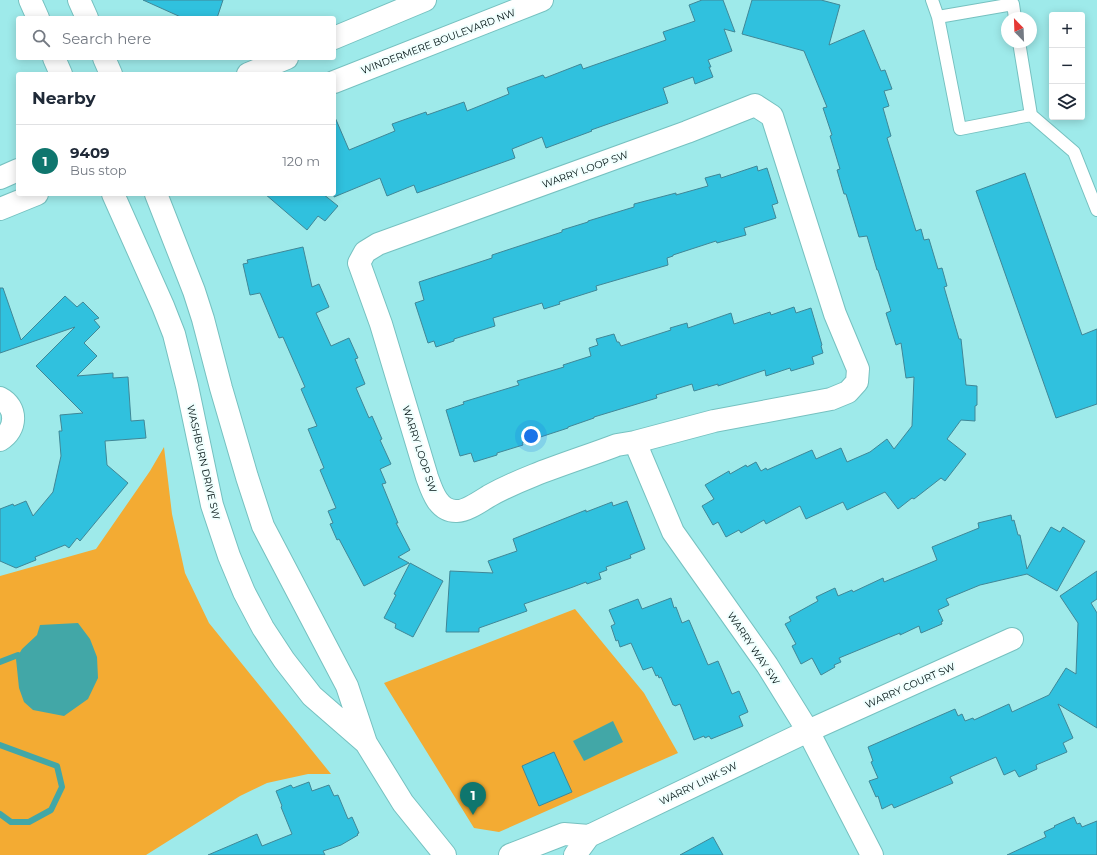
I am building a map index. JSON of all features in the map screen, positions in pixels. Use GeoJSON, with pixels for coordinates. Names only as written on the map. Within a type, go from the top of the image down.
{"type":"FeatureCollection","features":[{"type":"Feature","properties":{"kind":"street"},"geometry":{"type":"LineString","coordinates":[[30,0],[37,16]]}},
{"type":"Feature","properties":{"kind":"street"},"geometry":{"type":"LineString","coordinates":[[79,0],[86,16]]}},
{"type":"Feature","properties":{"kind":"street"},"geometry":{"type":"LineString","coordinates":[[336,37],[425,0]]}},
{"type":"Feature","properties":{"kind":"street","name":"WINDERMERE BOULEVARD NW"},"geometry":{"type":"LineString","coordinates":[[336,81],[542,0]]}},
{"type":"Feature","properties":{"kind":"street"},"geometry":{"type":"LineString","coordinates":[[55,60],[61,72]]}},
{"type":"Feature","properties":{"kind":"street"},"geometry":{"type":"LineString","coordinates":[[105,60],[110,72]]}},
{"type":"Feature","properties":{"kind":"street"},"geometry":{"type":"LineString","coordinates":[[253,72],[281,60]]}},
{"type":"Feature","properties":{"kind":"street","name":"WARRY LOOP SW"},"geometry":{"type":"LineString","coordinates":[[755,105],[772,116],[835,314],[858,369],[857,382],[848,392],[831,399],[714,421],[635,442],[617,445],[507,486],[470,507],[457,512],[445,508],[434,496],[427,477],[381,324],[359,263],[365,252],[378,244],[687,132],[755,105]]}},
{"type":"Feature","properties":{"kind":"street"},"geometry":{"type":"LineString","coordinates":[[0,178],[16,171]]}},
{"type":"Feature","properties":{"kind":"street"},"geometry":{"type":"LineString","coordinates":[[0,209],[32,196]]}},
{"type":"Feature","properties":{"kind":"street","name":"WASHBURN DRIVE SW"},"geometry":{"type":"LineString","coordinates":[[114,196],[174,334],[187,386],[212,505],[229,556],[244,592],[263,628],[284,660],[312,696],[366,743]]}},
{"type":"Feature","properties":{"kind":"street","name":"WASHBURN DRIVE SW"},"geometry":{"type":"LineString","coordinates":[[157,196],[194,291],[247,477],[263,526],[347,686],[366,743],[403,802],[445,855]]}},
{"type":"Feature","properties":{"kind":"street"},"geometry":{"type":"LineString","coordinates":[[0,398],[5,400],[13,413],[11,428],[0,440]]}},
{"type":"Feature","properties":{"kind":"street","name":"WARRY WAY SW"},"geometry":{"type":"LineString","coordinates":[[635,442],[673,532],[767,665],[808,732],[872,855]]}},
{"type":"Feature","properties":{"kind":"street","name":"WARRY COURT SW"},"geometry":{"type":"LineString","coordinates":[[808,732],[1012,640]]}},
{"type":"Feature","properties":{"kind":"street","name":"WARRY LINK SW"},"geometry":{"type":"LineString","coordinates":[[575,855],[589,836],[808,732]]}},
{"type":"Feature","properties":{"kind":"street","name":"WARRY LINK SW"},"geometry":{"type":"LineString","coordinates":[[510,855],[564,834],[589,836]]}},
{"type":"Feature","properties":{"kind":"lane"},"geometry":{"type":"LineString","coordinates":[[932,0],[938,18],[960,129],[1031,115]]}},
{"type":"Feature","properties":{"kind":"lane"},"geometry":{"type":"LineString","coordinates":[[938,18],[1013,4],[1014,12]]}},
{"type":"Feature","properties":{"kind":"lane"},"geometry":{"type":"LineString","coordinates":[[1020,48],[1031,115],[1074,152],[1097,210]]}},
{"type":"Feature","properties":{"kind":"shaded area"},"geometry":{"type":"Polygon","coordinates":[[[164,447],[172,514],[185,573],[209,623],[331,774],[308,774],[267,783],[240,796],[146,855],[0,855],[0,576],[96,549],[150,471],[164,447]]]}},
{"type":"Feature","properties":{"kind":"shaded area"},"geometry":{"type":"Polygon","coordinates":[[[575,609],[644,693],[678,753],[499,832],[474,828],[384,683],[575,609]]]}},
{"type":"Feature","properties":{"kind":"water"},"geometry":{"type":"Polygon","coordinates":[[[78,623],[90,639],[97,657],[98,678],[88,699],[64,716],[33,710],[24,702],[19,688],[16,659],[22,649],[37,635],[40,625],[78,623]]]}},
{"type":"Feature","properties":{"kind":"water"},"geometry":{"type":"Polygon","coordinates":[[[613,721],[623,742],[584,761],[573,741],[613,721]]]}},
{"type":"Feature","properties":{"kind":"building"},"geometry":{"type":"Polygon","coordinates":[[[143,0],[223,0],[218,16],[179,16],[143,0]]]}},
{"type":"Feature","properties":{"kind":"building"},"geometry":{"type":"Polygon","coordinates":[[[702,0],[723,0],[735,32],[724,29],[732,51],[708,60],[713,77],[695,84],[693,77],[663,88],[668,103],[591,130],[592,131],[546,148],[542,137],[512,149],[515,158],[417,193],[414,185],[387,196],[380,178],[334,197],[336,196],[336,120],[349,150],[395,131],[392,124],[426,112],[427,115],[464,102],[467,111],[509,94],[507,88],[543,75],[545,78],[581,64],[583,69],[666,40],[663,32],[695,21],[689,5],[702,0]]]}},
{"type":"Feature","properties":{"kind":"building"},"geometry":{"type":"Polygon","coordinates":[[[752,0],[821,0],[840,5],[829,45],[864,30],[881,71],[885,70],[892,89],[884,91],[889,106],[883,108],[891,136],[887,138],[916,231],[921,229],[924,240],[929,239],[938,269],[942,268],[947,286],[944,287],[959,339],[961,339],[966,385],[977,386],[977,405],[975,406],[975,421],[961,420],[947,439],[966,454],[945,481],[941,478],[914,499],[912,498],[898,509],[885,492],[847,510],[843,502],[806,519],[800,506],[766,524],[764,520],[741,533],[739,530],[726,537],[718,522],[713,525],[702,506],[714,499],[705,485],[729,471],[730,474],[746,465],[747,467],[756,462],[761,471],[766,468],[767,470],[812,450],[816,459],[841,448],[847,462],[870,452],[887,439],[894,449],[912,426],[914,377],[906,378],[901,343],[896,345],[886,313],[891,311],[867,236],[859,237],[846,194],[844,194],[837,170],[840,169],[830,136],[832,135],[823,108],[827,107],[804,51],[742,34],[752,0]]]}},
{"type":"Feature","properties":{"kind":"building"},"geometry":{"type":"Polygon","coordinates":[[[757,166],[758,171],[767,168],[778,203],[772,205],[776,218],[744,228],[746,235],[717,243],[716,241],[673,255],[667,258],[668,265],[596,286],[597,290],[559,302],[560,304],[544,309],[542,303],[493,318],[495,326],[454,339],[454,341],[436,347],[434,341],[428,343],[415,303],[424,300],[419,282],[492,258],[492,255],[562,232],[562,230],[634,207],[634,204],[708,186],[705,178],[720,174],[721,178],[757,166]]]}},
{"type":"Feature","properties":{"kind":"building"},"geometry":{"type":"Polygon","coordinates":[[[1025,173],[1082,335],[1097,329],[1097,404],[1056,418],[976,191],[1025,173]]]}},
{"type":"Feature","properties":{"kind":"building"},"geometry":{"type":"Polygon","coordinates":[[[267,196],[326,196],[338,206],[325,221],[318,216],[307,230],[267,196]]]}},
{"type":"Feature","properties":{"kind":"building"},"geometry":{"type":"Polygon","coordinates":[[[303,247],[312,287],[319,284],[329,307],[316,313],[331,346],[349,338],[358,358],[355,359],[365,384],[356,388],[369,418],[372,416],[382,439],[380,440],[391,464],[380,469],[386,483],[382,484],[398,523],[396,523],[410,550],[398,557],[409,563],[364,586],[339,539],[337,540],[330,524],[333,523],[328,511],[336,508],[320,470],[324,468],[308,429],[317,426],[301,389],[305,387],[283,337],[279,338],[260,293],[250,295],[243,264],[248,263],[247,260],[303,247]]]}},
{"type":"Feature","properties":{"kind":"building"},"geometry":{"type":"Polygon","coordinates":[[[0,288],[3,288],[21,340],[65,296],[77,307],[83,302],[99,318],[94,320],[100,327],[84,343],[97,356],[77,376],[113,373],[113,378],[128,377],[131,421],[144,420],[146,438],[105,441],[107,465],[128,483],[80,541],[77,538],[69,548],[65,545],[35,557],[36,560],[16,568],[0,561],[0,509],[13,504],[14,506],[26,501],[33,516],[53,492],[61,456],[59,431],[62,431],[60,415],[83,413],[36,366],[75,327],[0,353],[0,288]]]}},
{"type":"Feature","properties":{"kind":"building"},"geometry":{"type":"Polygon","coordinates":[[[794,307],[796,313],[811,308],[823,353],[812,357],[814,364],[791,371],[790,368],[766,376],[765,370],[718,386],[718,384],[694,391],[692,384],[656,395],[657,398],[594,417],[568,428],[522,443],[523,445],[497,453],[497,455],[474,462],[471,453],[460,456],[446,410],[464,404],[463,402],[519,385],[517,381],[564,367],[563,365],[591,356],[589,348],[598,345],[596,339],[614,334],[617,342],[619,342],[621,346],[671,330],[670,328],[687,323],[688,328],[731,313],[734,324],[770,312],[771,315],[794,307]]]}},
{"type":"Feature","properties":{"kind":"building"},"geometry":{"type":"Polygon","coordinates":[[[627,501],[645,549],[630,555],[631,558],[606,567],[607,570],[599,573],[601,579],[587,584],[586,582],[524,604],[527,611],[479,628],[479,632],[446,632],[450,571],[493,573],[488,561],[517,551],[513,539],[586,510],[586,512],[612,502],[613,506],[627,501]]]}},
{"type":"Feature","properties":{"kind":"building"},"geometry":{"type":"Polygon","coordinates":[[[1011,515],[1018,535],[1020,535],[1027,569],[1051,527],[1060,532],[1063,527],[1085,541],[1057,591],[1027,574],[980,585],[946,599],[949,605],[938,610],[943,621],[941,622],[942,624],[921,633],[919,626],[900,635],[900,633],[839,658],[841,662],[834,665],[835,667],[821,675],[812,658],[801,664],[792,646],[796,644],[785,624],[791,621],[789,617],[818,601],[816,597],[835,588],[838,596],[852,590],[853,592],[883,578],[884,582],[937,560],[932,547],[979,528],[978,523],[1011,515]]]}},
{"type":"Feature","properties":{"kind":"building"},"geometry":{"type":"Polygon","coordinates":[[[410,563],[443,581],[413,637],[395,628],[396,624],[384,618],[396,595],[394,594],[410,563]]]}},
{"type":"Feature","properties":{"kind":"building"},"geometry":{"type":"Polygon","coordinates":[[[1097,571],[1097,599],[1091,603],[1097,613],[1097,728],[1058,704],[1073,738],[1063,743],[1067,752],[1036,765],[1037,769],[1019,777],[1015,770],[1004,775],[996,757],[950,777],[953,783],[894,808],[892,804],[882,809],[878,796],[876,797],[869,781],[878,778],[871,762],[873,761],[868,747],[955,709],[958,716],[962,714],[965,721],[973,718],[974,720],[1009,704],[1012,712],[1049,695],[1066,668],[1076,674],[1078,623],[1060,596],[1097,571]]]}},
{"type":"Feature","properties":{"kind":"building"},"geometry":{"type":"Polygon","coordinates":[[[671,598],[674,608],[676,607],[682,623],[689,620],[708,665],[718,661],[732,694],[739,691],[748,712],[739,716],[743,726],[711,739],[709,736],[705,738],[704,736],[694,740],[680,704],[675,706],[673,705],[661,677],[659,678],[658,675],[656,676],[652,667],[643,670],[631,643],[620,647],[618,640],[616,641],[611,626],[615,624],[609,610],[638,599],[642,609],[671,598]]]}},
{"type":"Feature","properties":{"kind":"building"},"geometry":{"type":"Polygon","coordinates":[[[554,752],[572,792],[539,806],[522,766],[554,752]]]}},
{"type":"Feature","properties":{"kind":"building"},"geometry":{"type":"Polygon","coordinates":[[[309,782],[312,791],[329,785],[334,796],[338,795],[348,819],[352,817],[359,833],[357,834],[358,835],[341,845],[323,851],[325,855],[208,855],[257,834],[262,846],[292,834],[276,791],[291,785],[293,788],[309,782]]]}},
{"type":"Feature","properties":{"kind":"building"},"geometry":{"type":"Polygon","coordinates":[[[1074,817],[1077,824],[1080,823],[1082,827],[1097,821],[1097,855],[1007,855],[1046,837],[1044,832],[1074,817]]]}},
{"type":"Feature","properties":{"kind":"building"},"geometry":{"type":"Polygon","coordinates":[[[713,837],[723,855],[680,855],[713,837]]]}},
{"type":"Feature","properties":{"kind":"waterway"},"geometry":{"type":"LineString","coordinates":[[0,662],[18,655]]}},
{"type":"Feature","properties":{"kind":"waterway"},"geometry":{"type":"LineString","coordinates":[[0,745],[57,766],[62,787],[51,810],[29,822],[11,822],[0,814]]}},
{"type":"Feature","properties":{"kind":"place","name":"9409"},"geometry":{"type":"Point","coordinates":[473,815]}}]}
